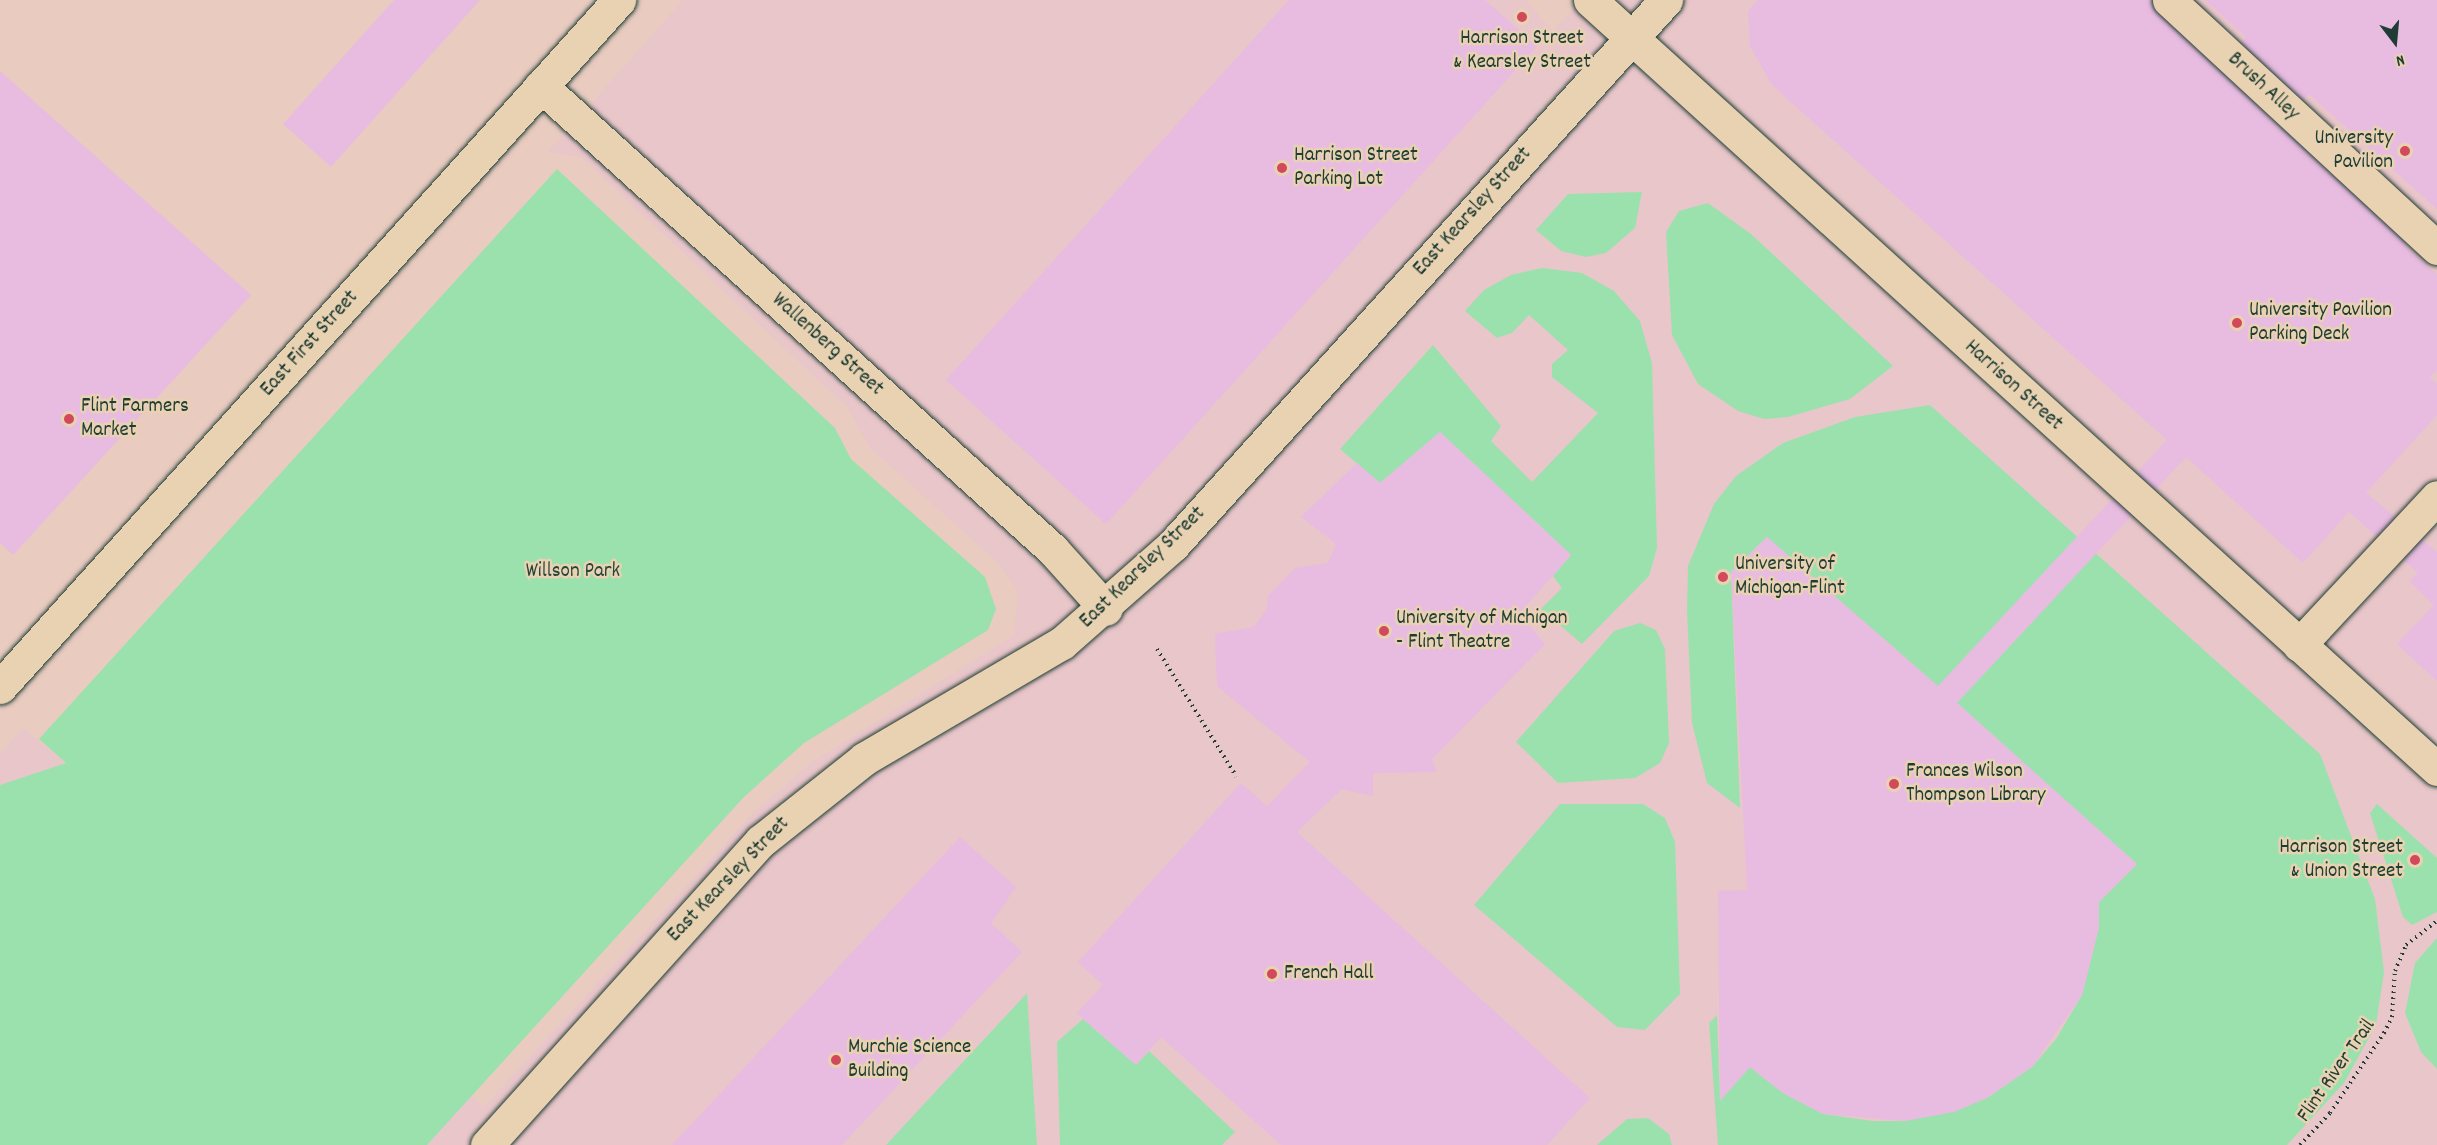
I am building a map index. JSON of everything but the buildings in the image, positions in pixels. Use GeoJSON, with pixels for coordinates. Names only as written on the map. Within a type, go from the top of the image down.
{"type":"FeatureCollection","features":[{"type":"Feature","properties":{"kind":"street","name":"East First Street"},"geometry":{"type":"LineString","coordinates":[[6,669],[619,0]]}},
{"type":"Feature","properties":{"kind":"street","name":"Harrison Street"},"geometry":{"type":"LineString","coordinates":[[1590,0],[2437,769]]}},
{"type":"Feature","properties":{"kind":"street","name":"East Kearsley Street"},"geometry":{"type":"LineString","coordinates":[[487,1145],[721,885],[812,797],[864,759],[1062,643],[1106,609],[1173,545],[1666,0]]}},
{"type":"Feature","properties":{"kind":"street","name":"Brush Alley"},"geometry":{"type":"LineString","coordinates":[[2169,0],[2437,248]]}},
{"type":"Feature","properties":{"kind":"street","name":"Wallenberg Street"},"geometry":{"type":"LineString","coordinates":[[541,86],[1053,550],[1106,609]]}},
{"type":"Feature","properties":{"kind":"street"},"geometry":{"type":"LineString","coordinates":[[2299,645],[2437,497]]}},
{"type":"Feature","properties":{"kind":"path"},"geometry":{"type":"LineString","coordinates":[[1157,649],[1236,776]]}},
{"type":"Feature","properties":{"kind":"path","name":"Flint River Trail"},"geometry":{"type":"LineString","coordinates":[[2300,1145],[2330,1113],[2384,1033],[2392,1017],[2395,971],[2406,945],[2437,921]]}},
{"type":"Feature","properties":{"kind":"shaded area","name":"University of Michigan-Flint"},"geometry":{"type":"Polygon","coordinates":[[[683,0],[1526,0],[1553,31],[1581,0],[2437,0],[2437,1145],[0,1145],[0,754],[23,728],[484,1107],[755,811],[812,762],[1014,635],[1018,591],[999,564],[869,447],[848,408],[581,157],[548,152],[683,0]]]}},
{"type":"Feature","properties":{"kind":"green space","name":"Willson Park"},"geometry":{"type":"Polygon","coordinates":[[[557,169],[835,428],[851,459],[985,577],[996,609],[988,630],[804,743],[743,798],[427,1145],[0,1145],[0,785],[66,763],[39,739],[557,169]]]}},
{"type":"Feature","properties":{"kind":"green space"},"geometry":{"type":"Polygon","coordinates":[[[1642,192],[1635,228],[1606,253],[1586,257],[1561,251],[1536,230],[1568,194],[1642,192]]]}},
{"type":"Feature","properties":{"kind":"green space"},"geometry":{"type":"Polygon","coordinates":[[[1708,203],[1751,234],[1893,366],[1850,399],[1788,417],[1764,419],[1738,411],[1698,384],[1672,335],[1666,232],[1679,211],[1708,203]]]}},
{"type":"Feature","properties":{"kind":"green space"},"geometry":{"type":"Polygon","coordinates":[[[1542,268],[1582,273],[1614,291],[1640,321],[1652,363],[1657,548],[1649,576],[1582,644],[1541,609],[1562,588],[1553,576],[1571,555],[1440,432],[1380,483],[1340,449],[1433,345],[1501,426],[1491,441],[1532,482],[1598,413],[1552,377],[1552,364],[1568,350],[1529,315],[1512,333],[1497,338],[1465,311],[1484,290],[1511,275],[1542,268]]]}},
{"type":"Feature","properties":{"kind":"green space"},"geometry":{"type":"Polygon","coordinates":[[[1930,405],[2320,754],[2375,899],[2384,972],[2376,1025],[2344,1083],[2287,1145],[1718,1145],[1709,1023],[1717,1015],[1720,1100],[1750,1067],[1783,1093],[1823,1114],[1873,1121],[1905,1121],[1987,1098],[2032,1067],[2056,1039],[2082,995],[2099,927],[2099,902],[2137,864],[1767,537],[1731,572],[1740,808],[1707,783],[1692,723],[1687,611],[1688,566],[1714,504],[1736,476],[1783,443],[1855,417],[1930,405]]]}},
{"type":"Feature","properties":{"kind":"green space"},"geometry":{"type":"Polygon","coordinates":[[[1640,623],[1656,630],[1665,649],[1669,743],[1660,763],[1635,778],[1558,783],[1516,742],[1614,631],[1640,623]]]}},
{"type":"Feature","properties":{"kind":"green space"},"geometry":{"type":"Polygon","coordinates":[[[1560,804],[1643,804],[1665,818],[1675,842],[1680,994],[1645,1030],[1617,1027],[1474,905],[1560,804]]]}},
{"type":"Feature","properties":{"kind":"green space"},"geometry":{"type":"Polygon","coordinates":[[[2377,804],[2437,858],[2437,912],[2412,925],[2403,917],[2370,813],[2377,804]]]}},
{"type":"Feature","properties":{"kind":"green space"},"geometry":{"type":"Polygon","coordinates":[[[2437,938],[2437,1069],[2421,1052],[2405,1013],[2415,963],[2437,938]]]}},
{"type":"Feature","properties":{"kind":"green space"},"geometry":{"type":"Polygon","coordinates":[[[1027,993],[1037,1145],[886,1145],[1027,993]]]}},
{"type":"Feature","properties":{"kind":"green space"},"geometry":{"type":"Polygon","coordinates":[[[1083,1019],[1136,1065],[1149,1051],[1235,1132],[1222,1145],[1060,1145],[1057,1042],[1083,1019]]]}},
{"type":"Feature","properties":{"kind":"green space"},"geometry":{"type":"Polygon","coordinates":[[[1648,1118],[1669,1134],[1672,1145],[1597,1145],[1627,1119],[1648,1118]]]}},
{"type":"Feature","properties":{"kind":"place","name":"Harrison Street & Kearsley Street"},"geometry":{"type":"Point","coordinates":[1522,17]}},
{"type":"Feature","properties":{"kind":"place","name":"University Pavilion"},"geometry":{"type":"Point","coordinates":[2405,151]}},
{"type":"Feature","properties":{"kind":"place","name":"Harrison Street Parking Lot"},"geometry":{"type":"Point","coordinates":[1282,168]}},
{"type":"Feature","properties":{"kind":"place","name":"University Pavilion Parking Deck"},"geometry":{"type":"Point","coordinates":[2237,323]}},
{"type":"Feature","properties":{"kind":"place","name":"Flint Farmers Market"},"geometry":{"type":"Point","coordinates":[69,419]}},
{"type":"Feature","properties":{"kind":"place","name":"University of Michigan-Flint"},"geometry":{"type":"Point","coordinates":[1723,577]}},
{"type":"Feature","properties":{"kind":"place","name":"University of Michigan - Flint Theatre"},"geometry":{"type":"Point","coordinates":[1384,631]}},
{"type":"Feature","properties":{"kind":"place","name":"Frances Wilson Thompson Library"},"geometry":{"type":"Point","coordinates":[1894,784]}},
{"type":"Feature","properties":{"kind":"place","name":"Harrison Street & Union Street"},"geometry":{"type":"Point","coordinates":[2415,860]}},
{"type":"Feature","properties":{"kind":"place","name":"French Hall"},"geometry":{"type":"Point","coordinates":[1272,974]}},
{"type":"Feature","properties":{"kind":"place","name":"Murchie Science Building"},"geometry":{"type":"Point","coordinates":[836,1060]}}]}
